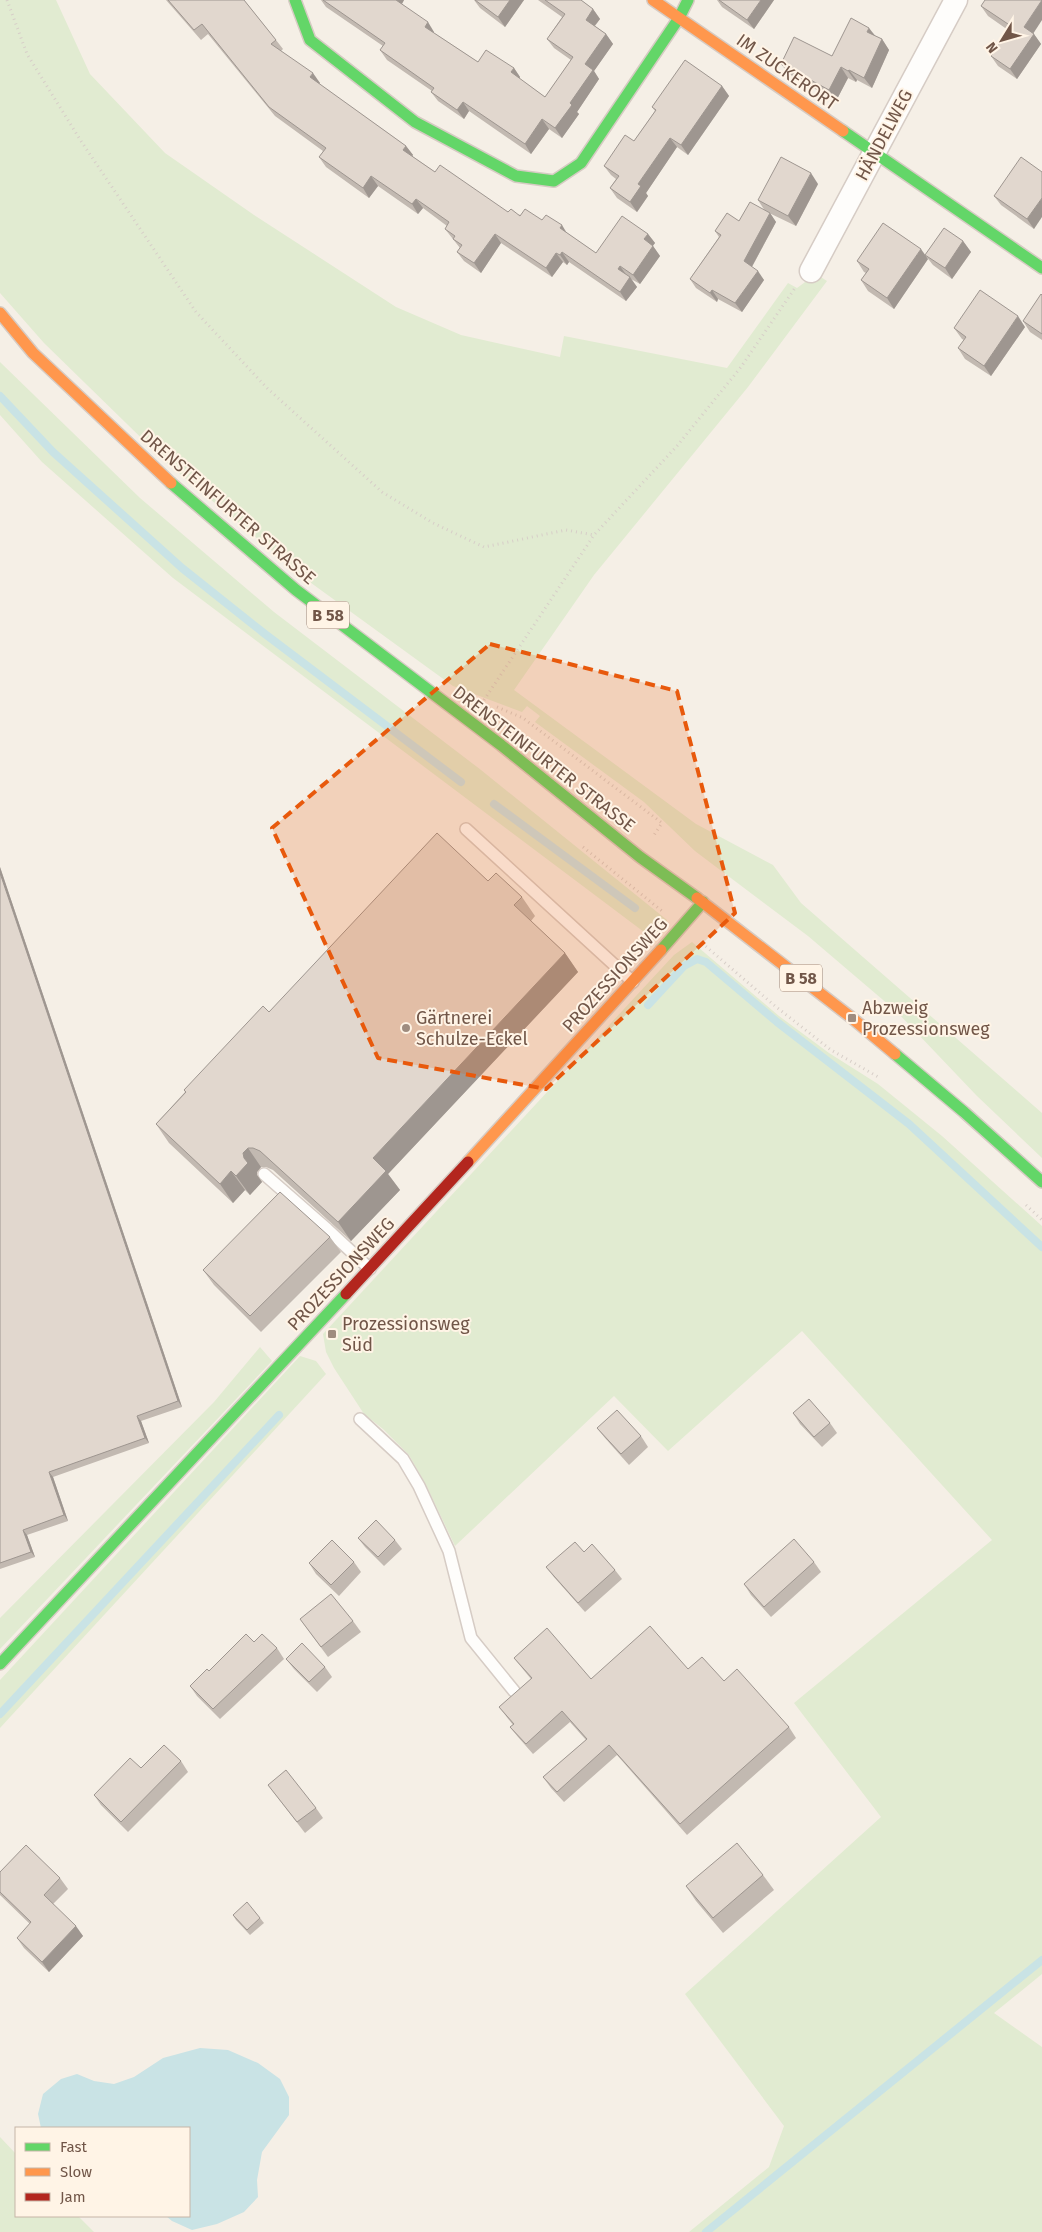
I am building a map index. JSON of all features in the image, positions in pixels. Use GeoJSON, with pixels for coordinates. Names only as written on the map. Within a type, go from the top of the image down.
{"type":"FeatureCollection","features":[{"type":"Feature","properties":{"kind":"street"},"geometry":{"type":"LineString","coordinates":[[295,0],[310,40],[416,122],[516,176],[554,181],[581,163],[679,18],[688,0]]}},
{"type":"Feature","properties":{"kind":"street","name":"IM ZUCKERORT"},"geometry":{"type":"LineString","coordinates":[[653,0],[1042,268]]}},
{"type":"Feature","properties":{"kind":"street","name":"HÄNDELWEG"},"geometry":{"type":"LineString","coordinates":[[811,271],[956,0]]}},
{"type":"Feature","properties":{"kind":"street","name":"DRENSTEINFURTER STRASSE"},"geometry":{"type":"LineString","coordinates":[[0,313],[34,353],[161,474],[296,590],[500,745],[640,856],[703,902],[852,1018],[964,1112],[1042,1182]]}},
{"type":"Feature","properties":{"kind":"street","name":"PROZESSIONSWEG"},"geometry":{"type":"LineString","coordinates":[[0,1664],[370,1269],[633,982],[703,902]]}},
{"type":"Feature","properties":{"kind":"lane"},"geometry":{"type":"LineString","coordinates":[[466,829],[633,982]]}},
{"type":"Feature","properties":{"kind":"lane"},"geometry":{"type":"LineString","coordinates":[[264,1174],[370,1269]]}},
{"type":"Feature","properties":{"kind":"lane"},"geometry":{"type":"LineString","coordinates":[[360,1419],[403,1458],[419,1486],[449,1551],[471,1638],[514,1691]]}},
{"type":"Feature","properties":{"kind":"path"},"geometry":{"type":"LineString","coordinates":[[7,0],[27,54],[82,141],[196,312],[267,388],[382,492],[433,523],[484,547],[566,530],[594,535]]}},
{"type":"Feature","properties":{"kind":"path"},"geometry":{"type":"LineString","coordinates":[[662,823],[523,718],[483,701],[594,535],[677,446],[741,367],[793,291],[811,271]]}},
{"type":"Feature","properties":{"kind":"highlighted area"},"geometry":{"type":"Polygon","coordinates":[[[490,644],[677,691],[735,913],[546,1089],[378,1058],[272,828],[490,644]]]}},
{"type":"Feature","properties":{"kind":"green space"},"geometry":{"type":"Polygon","coordinates":[[[0,0],[56,0],[90,74],[165,153],[254,215],[396,307],[461,335],[560,357],[564,336],[727,368],[788,283],[797,288],[816,274],[827,281],[748,387],[594,575],[514,690],[696,824],[773,865],[801,903],[1042,1113],[1042,1158],[977,1096],[896,1011],[808,936],[695,851],[644,802],[535,722],[540,716],[527,706],[522,712],[453,686],[307,580],[168,464],[44,343],[0,293],[0,0]]]}},
{"type":"Feature","properties":{"kind":"green space"},"geometry":{"type":"Polygon","coordinates":[[[0,362],[140,498],[274,612],[481,770],[667,920],[663,932],[656,941],[173,578],[42,462],[0,415],[0,362]]]}},
{"type":"Feature","properties":{"kind":"green space"},"geometry":{"type":"Polygon","coordinates":[[[692,942],[779,1016],[829,1053],[878,1084],[942,1136],[1042,1226],[1042,1974],[994,2013],[1042,2047],[1042,2232],[689,2232],[769,2167],[784,2126],[685,1994],[881,1817],[794,1703],[992,1540],[802,1331],[668,1451],[614,1396],[455,1546],[426,1485],[409,1455],[383,1429],[364,1414],[334,1368],[326,1352],[323,1334],[674,955],[692,942]]]}},
{"type":"Feature","properties":{"kind":"green space"},"geometry":{"type":"Polygon","coordinates":[[[260,1347],[272,1361],[0,1649],[0,1618],[214,1402],[260,1347]]]}},
{"type":"Feature","properties":{"kind":"green space"},"geometry":{"type":"Polygon","coordinates":[[[300,1356],[316,1361],[326,1374],[0,1728],[0,1680],[300,1356]]]}},
{"type":"Feature","properties":{"kind":"green space"},"geometry":{"type":"Polygon","coordinates":[[[0,2137],[15,2153],[15,2217],[79,2217],[94,2232],[0,2232],[0,2137]]]}},
{"type":"Feature","properties":{"kind":"water"},"geometry":{"type":"Polygon","coordinates":[[[200,2048],[228,2050],[258,2063],[280,2079],[289,2097],[289,2115],[262,2152],[257,2180],[258,2197],[244,2212],[217,2224],[192,2230],[167,2217],[190,2217],[190,2127],[41,2127],[38,2114],[43,2094],[61,2079],[77,2074],[94,2081],[114,2084],[134,2077],[163,2058],[200,2048]]]}},
{"type":"Feature","properties":{"kind":"building"},"geometry":{"type":"Polygon","coordinates":[[[168,0],[244,0],[276,40],[271,44],[313,73],[310,77],[406,146],[403,150],[435,172],[440,165],[508,212],[511,209],[520,216],[525,209],[542,220],[546,215],[562,225],[560,228],[596,253],[622,216],[648,234],[644,239],[653,246],[633,275],[620,266],[618,269],[630,277],[620,292],[562,252],[560,255],[556,253],[546,268],[495,234],[474,263],[457,252],[462,245],[453,239],[455,236],[445,229],[449,222],[416,199],[412,204],[371,176],[363,188],[319,157],[326,148],[269,107],[202,24],[194,30],[168,0]]]}},
{"type":"Feature","properties":{"kind":"building"},"geometry":{"type":"Polygon","coordinates":[[[323,0],[396,0],[428,22],[425,27],[478,62],[486,50],[514,68],[511,72],[545,97],[573,57],[547,39],[565,14],[545,0],[581,0],[593,9],[586,20],[606,34],[585,64],[593,70],[570,103],[572,105],[555,128],[542,119],[525,144],[463,102],[457,110],[431,92],[434,88],[380,50],[385,43],[323,0]]]}},
{"type":"Feature","properties":{"kind":"building"},"geometry":{"type":"Polygon","coordinates":[[[475,0],[510,0],[498,17],[475,0]]]}},
{"type":"Feature","properties":{"kind":"building"},"geometry":{"type":"Polygon","coordinates":[[[719,0],[761,0],[747,20],[719,0]]]}},
{"type":"Feature","properties":{"kind":"building"},"geometry":{"type":"Polygon","coordinates":[[[985,0],[1042,0],[1024,27],[1034,34],[1010,69],[991,56],[1011,26],[981,6],[985,0]]]}},
{"type":"Feature","properties":{"kind":"building"},"geometry":{"type":"Polygon","coordinates":[[[851,18],[869,28],[867,32],[882,39],[864,78],[841,67],[829,90],[781,64],[794,37],[832,56],[851,18]]]}},
{"type":"Feature","properties":{"kind":"building"},"geometry":{"type":"Polygon","coordinates":[[[685,60],[722,86],[681,145],[670,138],[638,184],[641,186],[630,202],[610,188],[619,176],[604,166],[625,135],[634,141],[656,110],[652,107],[685,60]]]}},
{"type":"Feature","properties":{"kind":"building"},"geometry":{"type":"Polygon","coordinates":[[[781,157],[811,173],[788,216],[758,200],[781,157]]]}},
{"type":"Feature","properties":{"kind":"building"},"geometry":{"type":"Polygon","coordinates":[[[1021,157],[1042,172],[1042,198],[1027,219],[994,196],[1021,157]]]}},
{"type":"Feature","properties":{"kind":"building"},"geometry":{"type":"Polygon","coordinates":[[[750,202],[770,213],[744,261],[758,271],[735,303],[712,290],[710,293],[690,279],[721,235],[715,231],[727,213],[739,221],[750,202]]]}},
{"type":"Feature","properties":{"kind":"building"},"geometry":{"type":"Polygon","coordinates":[[[883,223],[921,249],[887,298],[861,280],[869,269],[857,261],[883,223]]]}},
{"type":"Feature","properties":{"kind":"building"},"geometry":{"type":"Polygon","coordinates":[[[944,228],[963,241],[945,268],[925,255],[944,228]]]}},
{"type":"Feature","properties":{"kind":"building"},"geometry":{"type":"Polygon","coordinates":[[[980,290],[1018,316],[984,366],[958,348],[966,337],[954,328],[980,290]]]}},
{"type":"Feature","properties":{"kind":"building"},"geometry":{"type":"Polygon","coordinates":[[[1042,295],[1042,334],[1023,321],[1042,295]]]}},
{"type":"Feature","properties":{"kind":"building","name":"Gärtnerei Schulze-Eckel"},"geometry":{"type":"Polygon","coordinates":[[[437,833],[488,881],[496,873],[522,897],[514,905],[565,953],[373,1158],[386,1171],[338,1222],[260,1151],[253,1148],[248,1148],[243,1153],[248,1163],[236,1176],[231,1171],[220,1184],[156,1124],[186,1092],[184,1090],[263,1006],[269,1012],[437,833]]]}},
{"type":"Feature","properties":{"kind":"building"},"geometry":{"type":"Polygon","coordinates":[[[0,873],[178,1401],[137,1416],[145,1438],[49,1472],[64,1515],[23,1530],[31,1552],[0,1563],[0,873]]]}},
{"type":"Feature","properties":{"kind":"building"},"geometry":{"type":"Polygon","coordinates":[[[280,1192],[330,1237],[250,1316],[203,1270],[280,1192]]]}},
{"type":"Feature","properties":{"kind":"building"},"geometry":{"type":"Polygon","coordinates":[[[809,1399],[830,1423],[814,1437],[793,1413],[809,1399]]]}},
{"type":"Feature","properties":{"kind":"building"},"geometry":{"type":"Polygon","coordinates":[[[617,1410],[641,1436],[621,1454],[597,1428],[617,1410]]]}},
{"type":"Feature","properties":{"kind":"building"},"geometry":{"type":"Polygon","coordinates":[[[376,1520],[395,1540],[378,1557],[358,1538],[376,1520]]]}},
{"type":"Feature","properties":{"kind":"building"},"geometry":{"type":"Polygon","coordinates":[[[794,1539],[814,1562],[764,1607],[744,1584],[794,1539]]]}},
{"type":"Feature","properties":{"kind":"building"},"geometry":{"type":"Polygon","coordinates":[[[332,1540],[354,1562],[331,1585],[309,1563],[332,1540]]]}},
{"type":"Feature","properties":{"kind":"building"},"geometry":{"type":"Polygon","coordinates":[[[575,1542],[584,1552],[592,1544],[615,1570],[578,1603],[546,1567],[575,1542]]]}},
{"type":"Feature","properties":{"kind":"building"},"geometry":{"type":"Polygon","coordinates":[[[331,1594],[353,1621],[321,1647],[300,1619],[331,1594]]]}},
{"type":"Feature","properties":{"kind":"building"},"geometry":{"type":"Polygon","coordinates":[[[650,1626],[688,1669],[702,1657],[724,1681],[737,1669],[789,1727],[680,1824],[609,1745],[557,1792],[543,1777],[587,1739],[562,1711],[526,1744],[510,1727],[514,1724],[499,1707],[532,1678],[514,1658],[547,1628],[591,1679],[650,1626]]]}},
{"type":"Feature","properties":{"kind":"building"},"geometry":{"type":"Polygon","coordinates":[[[246,1634],[254,1642],[262,1634],[277,1648],[213,1709],[190,1686],[207,1669],[209,1671],[246,1634]]]}},
{"type":"Feature","properties":{"kind":"building"},"geometry":{"type":"Polygon","coordinates":[[[302,1643],[325,1667],[309,1682],[286,1659],[302,1643]]]}},
{"type":"Feature","properties":{"kind":"building"},"geometry":{"type":"Polygon","coordinates":[[[164,1745],[181,1761],[121,1822],[94,1795],[130,1758],[141,1768],[164,1745]]]}},
{"type":"Feature","properties":{"kind":"building"},"geometry":{"type":"Polygon","coordinates":[[[286,1770],[316,1808],[297,1822],[268,1785],[286,1770]]]}},
{"type":"Feature","properties":{"kind":"building"},"geometry":{"type":"Polygon","coordinates":[[[737,1843],[763,1875],[713,1918],[686,1886],[737,1843]]]}},
{"type":"Feature","properties":{"kind":"building"},"geometry":{"type":"Polygon","coordinates":[[[26,1845],[60,1878],[44,1895],[76,1926],[42,1962],[17,1938],[31,1922],[0,1892],[0,1872],[26,1845]]]}},
{"type":"Feature","properties":{"kind":"building"},"geometry":{"type":"Polygon","coordinates":[[[247,1902],[260,1918],[247,1930],[233,1915],[247,1902]]]}},
{"type":"Feature","properties":{"kind":"waterway"},"geometry":{"type":"LineString","coordinates":[[0,396],[53,452],[182,568],[265,634],[461,782]]}},
{"type":"Feature","properties":{"kind":"waterway"},"geometry":{"type":"LineString","coordinates":[[494,804],[635,908]]}},
{"type":"Feature","properties":{"kind":"waterway"},"geometry":{"type":"LineString","coordinates":[[648,1005],[684,966],[697,959],[706,962],[777,1022],[909,1124],[1042,1247]]}},
{"type":"Feature","properties":{"kind":"waterway"},"geometry":{"type":"LineString","coordinates":[[0,1714],[279,1415]]}},
{"type":"Feature","properties":{"kind":"waterway"},"geometry":{"type":"LineString","coordinates":[[706,2232],[1042,1960]]}},
{"type":"Feature","properties":{"kind":"traffic: fast"},"geometry":{"type":"LineString","coordinates":[[295,0],[310,40],[415,122],[516,176],[554,181],[581,163],[679,18],[688,0]]}},
{"type":"Feature","properties":{"kind":"traffic: fast"},"geometry":{"type":"LineString","coordinates":[[843,131],[1042,268]]}},
{"type":"Feature","properties":{"kind":"traffic: fast"},"geometry":{"type":"LineString","coordinates":[[171,483],[296,590],[501,745],[640,857],[697,898]]}},
{"type":"Feature","properties":{"kind":"traffic: fast"},"geometry":{"type":"LineString","coordinates":[[661,950],[703,902]]}},
{"type":"Feature","properties":{"kind":"traffic: fast"},"geometry":{"type":"LineString","coordinates":[[895,1054],[964,1112],[1042,1182]]}},
{"type":"Feature","properties":{"kind":"traffic: fast"},"geometry":{"type":"LineString","coordinates":[[0,1664],[346,1294]]}},
{"type":"Feature","properties":{"kind":"traffic: slow"},"geometry":{"type":"LineString","coordinates":[[653,0],[843,131]]}},
{"type":"Feature","properties":{"kind":"traffic: slow"},"geometry":{"type":"LineString","coordinates":[[0,313],[33,353],[171,483]]}},
{"type":"Feature","properties":{"kind":"traffic: slow"},"geometry":{"type":"LineString","coordinates":[[697,898],[852,1018],[895,1054]]}},
{"type":"Feature","properties":{"kind":"traffic: slow"},"geometry":{"type":"LineString","coordinates":[[468,1162],[661,950]]}},
{"type":"Feature","properties":{"kind":"traffic: jam"},"geometry":{"type":"LineString","coordinates":[[346,1294],[468,1162]]}},
{"type":"Feature","properties":{"kind":"place","name":"Abzweig Prozessionsweg"},"geometry":{"type":"Point","coordinates":[852,1018]}},
{"type":"Feature","properties":{"kind":"place","name":"Gärtnerei Schulze-Eckel"},"geometry":{"type":"Point","coordinates":[406,1028]}},
{"type":"Feature","properties":{"kind":"place","name":"Prozessionsweg Süd"},"geometry":{"type":"Point","coordinates":[332,1334]}}]}
